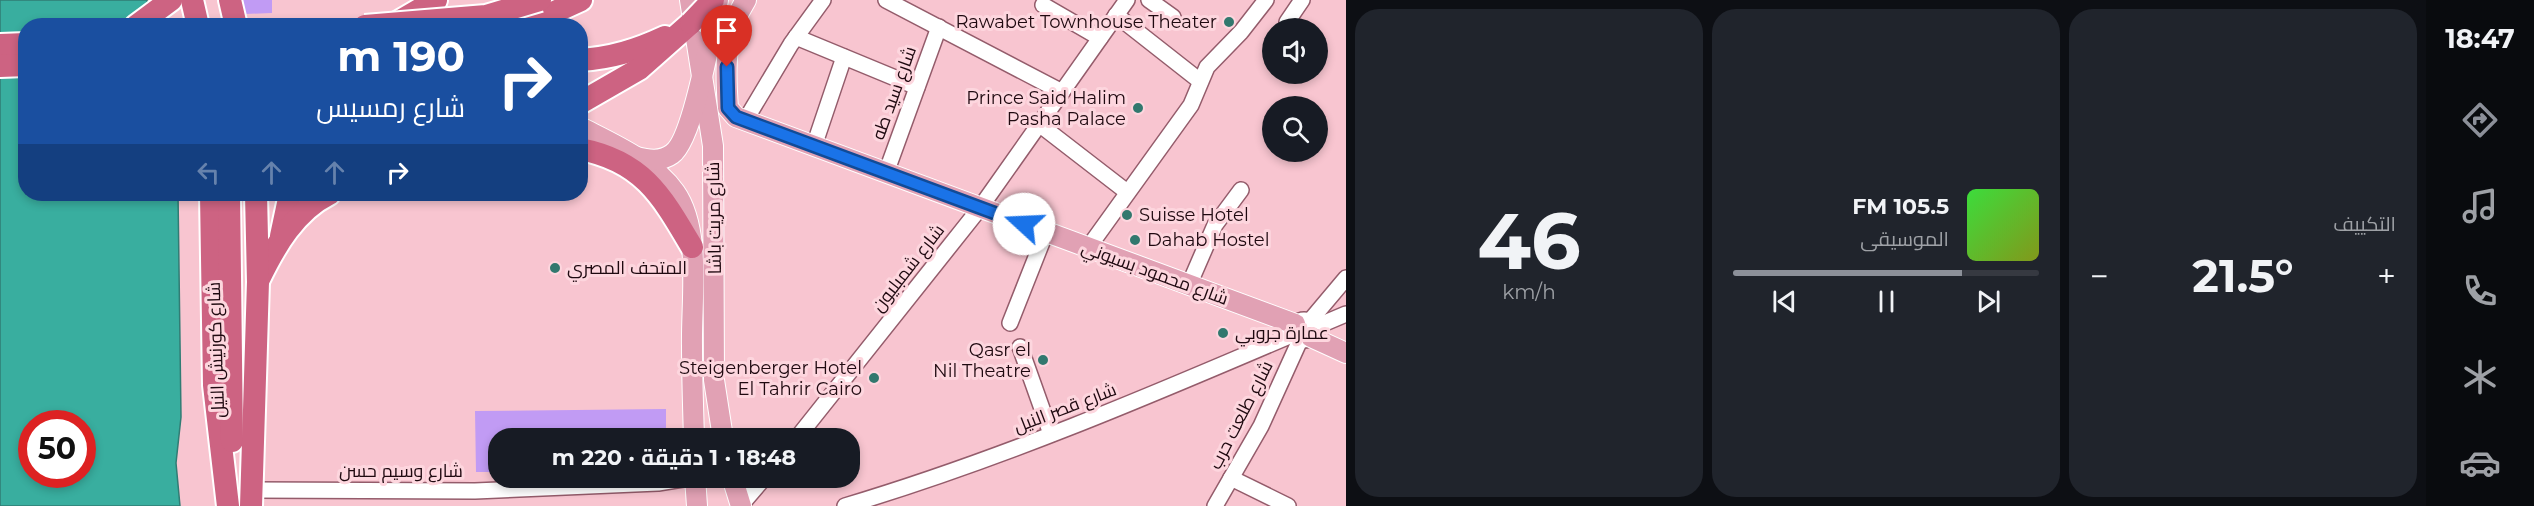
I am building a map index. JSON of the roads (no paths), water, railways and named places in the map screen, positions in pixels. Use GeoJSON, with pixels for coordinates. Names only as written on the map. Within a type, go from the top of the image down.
{"type":"FeatureCollection","features":[{"type":"Feature","properties":{"kind":"highway"},"geometry":{"type":"LineString","coordinates":[[147,18],[171,0]]}},
{"type":"Feature","properties":{"kind":"highway"},"geometry":{"type":"LineString","coordinates":[[192,0],[196,18]]}},
{"type":"Feature","properties":{"kind":"highway"},"geometry":{"type":"LineString","coordinates":[[231,0],[234,18]]}},
{"type":"Feature","properties":{"kind":"highway"},"geometry":{"type":"LineString","coordinates":[[405,18],[436,0]]}},
{"type":"Feature","properties":{"kind":"highway"},"geometry":{"type":"LineString","coordinates":[[463,18],[486,16],[540,0]]}},
{"type":"Feature","properties":{"kind":"highway"},"geometry":{"type":"LineString","coordinates":[[542,18],[581,0]]}},
{"type":"Feature","properties":{"kind":"highway"},"geometry":{"type":"LineString","coordinates":[[588,98],[639,69],[716,0]]}},
{"type":"Feature","properties":{"kind":"highway"},"geometry":{"type":"LineString","coordinates":[[588,59],[608,58],[638,50],[691,23]]}},
{"type":"Feature","properties":{"kind":"highway"},"geometry":{"type":"LineString","coordinates":[[0,45],[18,44]]}},
{"type":"Feature","properties":{"kind":"highway"},"geometry":{"type":"LineString","coordinates":[[0,66],[18,65]]}},
{"type":"Feature","properties":{"kind":"highway"},"geometry":{"type":"LineString","coordinates":[[589,140],[646,178],[665,201],[692,247]]}},
{"type":"Feature","properties":{"kind":"highway","name":"شارع كورنيش النيل"},"geometry":{"type":"LineString","coordinates":[[211,201],[214,385],[227,481],[228,506]]}},
{"type":"Feature","properties":{"kind":"highway"},"geometry":{"type":"LineString","coordinates":[[227,481],[232,435],[229,201]]}},
{"type":"Feature","properties":{"kind":"highway"},"geometry":{"type":"LineString","coordinates":[[280,241],[289,201]]}},
{"type":"Feature","properties":{"kind":"highway"},"geometry":{"type":"LineString","coordinates":[[258,282],[280,241],[299,216],[319,201]]}},
{"type":"Feature","properties":{"kind":"highway","name":"شارع كورنيش النيل"},"geometry":{"type":"LineString","coordinates":[[251,498],[258,282],[257,202]]}},
{"type":"Feature","properties":{"kind":"main road"},"geometry":{"type":"LineString","coordinates":[[441,0],[447,18]]}},
{"type":"Feature","properties":{"kind":"main road","name":"شارع مريت باشا"},"geometry":{"type":"LineString","coordinates":[[690,0],[713,146],[714,380],[721,428]]}},
{"type":"Feature","properties":{"kind":"main road"},"geometry":{"type":"LineString","coordinates":[[630,155],[659,160],[672,154],[682,144],[703,72],[716,0]]}},
{"type":"Feature","properties":{"kind":"main road"},"geometry":{"type":"LineString","coordinates":[[745,121],[736,117],[728,108],[727,44],[732,24],[746,0]]}},
{"type":"Feature","properties":{"kind":"main road","name":"شارع محمود بسيوني"},"geometry":{"type":"LineString","coordinates":[[745,121],[1189,285],[1304,331],[1346,353]]}},
{"type":"Feature","properties":{"kind":"main road","name":"شارع مريت باشا"},"geometry":{"type":"LineString","coordinates":[[589,140],[630,155],[660,175],[677,194],[687,220],[692,247],[693,428]]}},
{"type":"Feature","properties":{"kind":"main road"},"geometry":{"type":"LineString","coordinates":[[715,428],[717,413]]}},
{"type":"Feature","properties":{"kind":"main road"},"geometry":{"type":"LineString","coordinates":[[696,488],[697,506]]}},
{"type":"Feature","properties":{"kind":"main road"},"geometry":{"type":"LineString","coordinates":[[736,488],[741,505]]}},
{"type":"Feature","properties":{"kind":"street"},"geometry":{"type":"LineString","coordinates":[[745,121],[796,37],[823,0]]}},
{"type":"Feature","properties":{"kind":"street"},"geometry":{"type":"LineString","coordinates":[[886,0],[1062,92]]}},
{"type":"Feature","properties":{"kind":"street","name":"شارع شمبليون"},"geometry":{"type":"LineString","coordinates":[[805,428],[980,208],[1127,0]]}},
{"type":"Feature","properties":{"kind":"street"},"geometry":{"type":"LineString","coordinates":[[1149,0],[1173,17]]}},
{"type":"Feature","properties":{"kind":"street"},"geometry":{"type":"LineString","coordinates":[[1088,248],[1191,105],[1207,68],[1241,32],[1266,0]]}},
{"type":"Feature","properties":{"kind":"street"},"geometry":{"type":"LineString","coordinates":[[1290,18],[1302,0]]}},
{"type":"Feature","properties":{"kind":"street"},"geometry":{"type":"LineString","coordinates":[[1043,5],[1100,38]]}},
{"type":"Feature","properties":{"kind":"street"},"geometry":{"type":"LineString","coordinates":[[1116,15],[1200,81]]}},
{"type":"Feature","properties":{"kind":"street","name":"شارع سيد طه"},"geometry":{"type":"LineString","coordinates":[[886,173],[939,27]]}},
{"type":"Feature","properties":{"kind":"street"},"geometry":{"type":"LineString","coordinates":[[796,37],[917,87]]}},
{"type":"Feature","properties":{"kind":"street"},"geometry":{"type":"LineString","coordinates":[[814,146],[844,57]]}},
{"type":"Feature","properties":{"kind":"street"},"geometry":{"type":"LineString","coordinates":[[1039,124],[1127,192]]}},
{"type":"Feature","properties":{"kind":"street"},"geometry":{"type":"LineString","coordinates":[[1189,285],[1215,225],[1240,190]]}},
{"type":"Feature","properties":{"kind":"street"},"geometry":{"type":"LineString","coordinates":[[1010,323],[1046,232]]}},
{"type":"Feature","properties":{"kind":"street"},"geometry":{"type":"LineString","coordinates":[[1343,283],[1346,302]]}},
{"type":"Feature","properties":{"kind":"street","name":"شارع طلعت حرب"},"geometry":{"type":"LineString","coordinates":[[1215,506],[1261,426],[1304,331],[1343,283]]}},
{"type":"Feature","properties":{"kind":"street","name":"شارع قصر النيل"},"geometry":{"type":"LineString","coordinates":[[845,506],[902,489],[1127,405],[1346,314]]}},
{"type":"Feature","properties":{"kind":"street"},"geometry":{"type":"LineString","coordinates":[[1020,347],[1051,434]]}},
{"type":"Feature","properties":{"kind":"street"},"geometry":{"type":"LineString","coordinates":[[1231,478],[1283,505]]}},
{"type":"Feature","properties":{"kind":"street","name":"شارع وسيم حسن"},"geometry":{"type":"LineString","coordinates":[[251,498],[544,488]]}},
{"type":"Feature","properties":{"kind":"street"},"geometry":{"type":"LineString","coordinates":[[741,505],[756,488]]}},
{"type":"Feature","properties":{"kind":"place","name":"Rawabet Townhouse Theater"},"geometry":{"type":"Point","coordinates":[1229,22]}},
{"type":"Feature","properties":{"kind":"place","name":"Prince Said Halim Pasha Palace"},"geometry":{"type":"Point","coordinates":[1138,108]}},
{"type":"Feature","properties":{"kind":"place","name":"Suisse Hotel"},"geometry":{"type":"Point","coordinates":[1127,215]}},
{"type":"Feature","properties":{"kind":"place","name":"Dahab Hostel"},"geometry":{"type":"Point","coordinates":[1135,240]}},
{"type":"Feature","properties":{"kind":"place","name":"المتحف المصري"},"geometry":{"type":"Point","coordinates":[555,268]}},
{"type":"Feature","properties":{"kind":"place","name":"عمارة جروبي"},"geometry":{"type":"Point","coordinates":[1223,333]}},
{"type":"Feature","properties":{"kind":"place","name":"Qasr el Nil Theatre"},"geometry":{"type":"Point","coordinates":[1043,360]}},
{"type":"Feature","properties":{"kind":"place","name":"Steigenberger Hotel El Tahrir Cairo"},"geometry":{"type":"Point","coordinates":[874,378]}}]}
